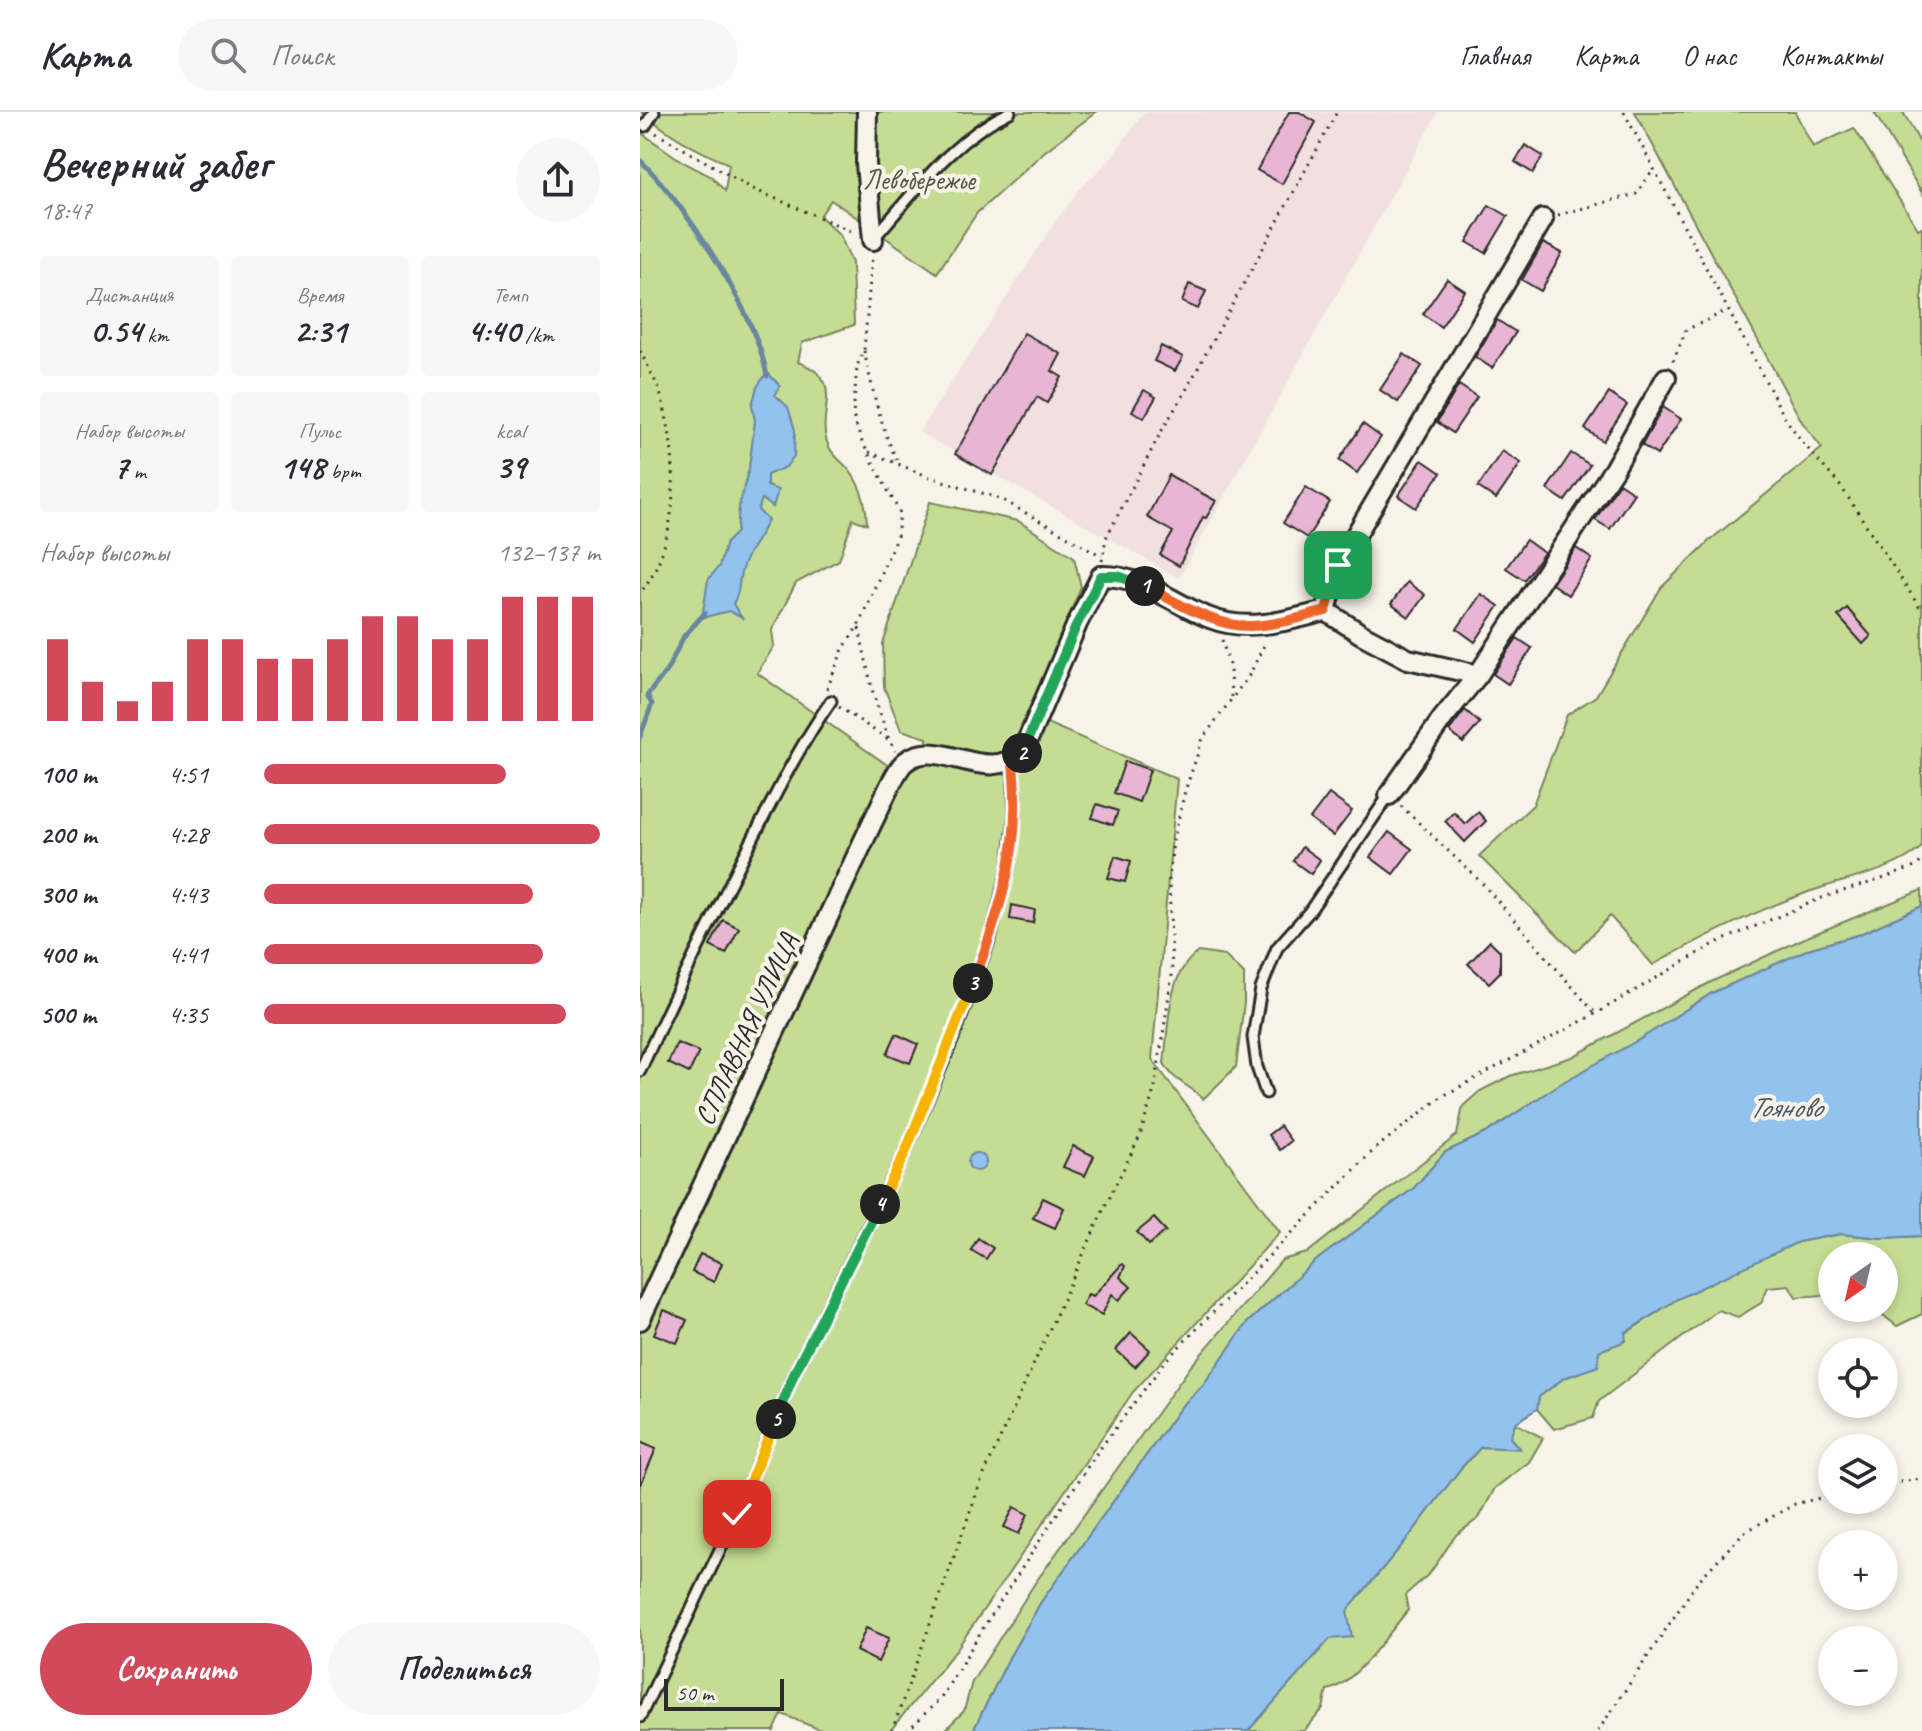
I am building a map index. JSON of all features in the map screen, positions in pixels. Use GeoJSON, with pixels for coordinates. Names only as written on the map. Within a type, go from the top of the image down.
{"type":"FeatureCollection","features":[{"type":"Feature","properties":{"kind":"street"},"geometry":{"type":"LineString","coordinates":[[867,112],[866,164],[873,240]]}},
{"type":"Feature","properties":{"kind":"street"},"geometry":{"type":"LineString","coordinates":[[1326,611],[1338,565],[1543,219]]}},
{"type":"Feature","properties":{"kind":"street"},"geometry":{"type":"LineString","coordinates":[[1389,795],[1443,718],[1478,675],[1614,469],[1666,378]]}},
{"type":"Feature","properties":{"kind":"street"},"geometry":{"type":"LineString","coordinates":[[903,763],[918,755],[936,755],[989,767],[1013,762],[1023,751],[1101,576],[1118,576],[1212,619],[1248,626],[1326,611],[1408,659],[1478,675]]}},
{"type":"Feature","properties":{"kind":"street","name":"СПЛАВНАЯ УЛИЦА"},"geometry":{"type":"LineString","coordinates":[[640,1320],[872,823],[903,763]]}},
{"type":"Feature","properties":{"kind":"lane"},"geometry":{"type":"LineString","coordinates":[[645,126],[654,112]]}},
{"type":"Feature","properties":{"kind":"lane"},"geometry":{"type":"LineString","coordinates":[[873,240],[947,155],[969,135],[1010,112]]}},
{"type":"Feature","properties":{"kind":"lane"},"geometry":{"type":"LineString","coordinates":[[640,1071],[760,826],[831,701]]}},
{"type":"Feature","properties":{"kind":"lane"},"geometry":{"type":"LineString","coordinates":[[640,1717],[737,1514],[794,1374],[905,1153],[956,1031],[990,939],[1009,867],[1015,814],[1013,762]]}},
{"type":"Feature","properties":{"kind":"lane"},"geometry":{"type":"LineString","coordinates":[[1266,1093],[1257,1067],[1253,1037],[1261,989],[1277,948],[1309,912],[1389,795]]}},
{"type":"Feature","properties":{"kind":"path"},"geometry":{"type":"LineString","coordinates":[[1101,576],[1106,538],[1154,444],[1337,112]]}},
{"type":"Feature","properties":{"kind":"path"},"geometry":{"type":"LineString","coordinates":[[1624,112],[1785,418],[1842,488],[1922,611]]}},
{"type":"Feature","properties":{"kind":"path"},"geometry":{"type":"LineString","coordinates":[[645,126],[753,189],[873,240],[864,351],[885,439],[899,464]]}},
{"type":"Feature","properties":{"kind":"path"},"geometry":{"type":"LineString","coordinates":[[1543,219],[1636,194],[1654,169]]}},
{"type":"Feature","properties":{"kind":"path"},"geometry":{"type":"LineString","coordinates":[[1666,378],[1686,330],[1728,310]]}},
{"type":"Feature","properties":{"kind":"path"},"geometry":{"type":"LineString","coordinates":[[640,351],[660,393],[668,423],[672,520],[664,550],[652,577],[640,593]]}},
{"type":"Feature","properties":{"kind":"path"},"geometry":{"type":"LineString","coordinates":[[864,351],[857,366],[853,416],[900,513],[897,536],[858,626],[843,649],[827,691],[831,701],[889,740]]}},
{"type":"Feature","properties":{"kind":"path"},"geometry":{"type":"LineString","coordinates":[[868,452],[1001,499],[1102,556]]}},
{"type":"Feature","properties":{"kind":"path"},"geometry":{"type":"LineString","coordinates":[[1212,619],[1230,668],[1231,699]]}},
{"type":"Feature","properties":{"kind":"path"},"geometry":{"type":"LineString","coordinates":[[892,1731],[981,1481],[1106,1204],[1140,1136],[1155,1087],[1172,975],[1169,878],[1173,842],[1199,747],[1250,674],[1275,623]]}},
{"type":"Feature","properties":{"kind":"path"},"geometry":{"type":"LineString","coordinates":[[858,626],[873,693],[889,740],[903,763]]}},
{"type":"Feature","properties":{"kind":"path"},"geometry":{"type":"LineString","coordinates":[[1389,795],[1482,883],[1595,1014]]}},
{"type":"Feature","properties":{"kind":"path"},"geometry":{"type":"LineString","coordinates":[[907,1731],[941,1698],[1096,1454],[1167,1359],[1328,1194],[1406,1123],[1441,1097],[1595,1014],[1716,943],[1824,897],[1900,872],[1922,861]]}},
{"type":"Feature","properties":{"kind":"path"},"geometry":{"type":"LineString","coordinates":[[1898,1482],[1922,1479]]}},
{"type":"Feature","properties":{"kind":"path"},"geometry":{"type":"LineString","coordinates":[[1598,1731],[1698,1581],[1743,1533],[1795,1504],[1818,1498]]}},
{"type":"Feature","properties":{"kind":"shaded area"},"geometry":{"type":"Polygon","coordinates":[[[1144,112],[1438,112],[1179,578],[919,432],[1058,218],[1079,190],[1108,162],[1144,112]]]}},
{"type":"Feature","properties":{"kind":"green space","name":"Левобережье"},"geometry":{"type":"Polygon","coordinates":[[[642,112],[1096,112],[1044,152],[977,213],[937,273],[831,200],[820,216],[840,235],[852,263],[854,325],[802,343],[798,362],[823,379],[827,399],[825,435],[831,450],[857,483],[865,503],[867,524],[853,519],[839,560],[796,583],[772,630],[774,646],[757,673],[900,774],[928,760],[927,738],[901,730],[884,687],[883,644],[930,502],[1018,521],[1074,557],[1081,587],[1028,715],[1177,779],[1152,1059],[1280,1232],[1133,1392],[956,1650],[890,1731],[823,1731],[782,1714],[774,1731],[640,1731],[640,132],[683,162],[712,177],[725,191],[729,164],[684,142],[642,112]]]}},
{"type":"Feature","properties":{"kind":"green space"},"geometry":{"type":"Polygon","coordinates":[[[1635,112],[1795,112],[1813,147],[1854,128],[1918,229],[1922,227],[1922,847],[1881,870],[1764,909],[1653,965],[1610,916],[1575,952],[1479,856],[1533,805],[1567,715],[1596,696],[1661,588],[1708,542],[1822,448],[1802,422],[1635,112]]]}},
{"type":"Feature","properties":{"kind":"green space"},"geometry":{"type":"Polygon","coordinates":[[[1874,112],[1903,112],[1922,146],[1922,193],[1874,112]]]}},
{"type":"Feature","properties":{"kind":"green space"},"geometry":{"type":"Polygon","coordinates":[[[1922,890],[1922,906],[1858,935],[1811,948],[1712,993],[1642,1038],[1560,1084],[1486,1133],[1445,1152],[1414,1188],[1318,1259],[1247,1323],[1203,1385],[1181,1407],[1041,1602],[973,1731],[944,1731],[964,1711],[972,1682],[1035,1583],[1191,1366],[1282,1260],[1307,1253],[1457,1135],[1463,1106],[1480,1091],[1510,1076],[1572,1057],[1711,982],[1807,937],[1922,890]]]}},
{"type":"Feature","properties":{"kind":"green space"},"geometry":{"type":"Polygon","coordinates":[[[1198,952],[1225,956],[1244,974],[1244,1003],[1236,1067],[1203,1099],[1172,1074],[1164,1063],[1174,987],[1188,962],[1198,952]]]}},
{"type":"Feature","properties":{"kind":"green space"},"geometry":{"type":"Polygon","coordinates":[[[1841,1234],[1882,1238],[1922,1236],[1922,1314],[1897,1326],[1892,1322],[1898,1322],[1898,1242],[1818,1242],[1818,1295],[1796,1297],[1789,1285],[1768,1287],[1761,1303],[1738,1317],[1718,1310],[1599,1401],[1593,1418],[1554,1429],[1537,1409],[1539,1397],[1564,1378],[1598,1366],[1598,1351],[1625,1341],[1625,1334],[1677,1299],[1798,1242],[1841,1234]]]}},
{"type":"Feature","properties":{"kind":"green space"},"geometry":{"type":"Polygon","coordinates":[[[1515,1423],[1543,1438],[1529,1462],[1495,1488],[1479,1518],[1456,1535],[1430,1573],[1405,1595],[1408,1610],[1371,1656],[1349,1679],[1327,1690],[1323,1709],[1304,1731],[1248,1731],[1330,1639],[1347,1611],[1481,1447],[1519,1448],[1510,1438],[1515,1423]]]}},
{"type":"Feature","properties":{"kind":"water"},"geometry":{"type":"Polygon","coordinates":[[[767,372],[780,386],[775,395],[788,407],[795,430],[794,456],[786,467],[767,475],[767,486],[778,490],[773,507],[762,499],[758,510],[768,520],[741,573],[733,604],[742,618],[729,611],[702,618],[708,580],[719,566],[726,543],[737,532],[755,421],[752,405],[757,387],[767,372]]]}},
{"type":"Feature","properties":{"kind":"water","name":"Тояново"},"geometry":{"type":"Polygon","coordinates":[[[1922,906],[1922,1236],[1882,1238],[1841,1234],[1798,1242],[1677,1299],[1625,1333],[1626,1341],[1599,1351],[1598,1366],[1564,1378],[1539,1397],[1537,1409],[1515,1423],[1510,1438],[1520,1449],[1481,1447],[1461,1468],[1347,1611],[1352,1637],[1330,1639],[1248,1731],[973,1731],[1041,1602],[1181,1407],[1203,1385],[1247,1323],[1318,1259],[1414,1188],[1445,1152],[1486,1133],[1560,1084],[1642,1038],[1712,993],[1811,948],[1858,935],[1922,906]]]}},
{"type":"Feature","properties":{"kind":"water"},"geometry":{"type":"Polygon","coordinates":[[[973,1153],[981,1153],[986,1162],[984,1169],[973,1171],[968,1166],[968,1158],[973,1153]]]}},
{"type":"Feature","properties":{"kind":"building"},"geometry":{"type":"Polygon","coordinates":[[[1289,112],[1299,112],[1316,122],[1282,184],[1257,170],[1289,112]]]}},
{"type":"Feature","properties":{"kind":"building"},"geometry":{"type":"Polygon","coordinates":[[[1525,145],[1543,156],[1533,173],[1515,162],[1525,145]]]}},
{"type":"Feature","properties":{"kind":"building"},"geometry":{"type":"Polygon","coordinates":[[[1489,205],[1508,216],[1486,253],[1467,242],[1489,205]]]}},
{"type":"Feature","properties":{"kind":"building"},"geometry":{"type":"Polygon","coordinates":[[[1543,243],[1562,253],[1541,291],[1522,280],[1543,243]]]}},
{"type":"Feature","properties":{"kind":"building"},"geometry":{"type":"Polygon","coordinates":[[[1447,279],[1465,291],[1441,327],[1423,314],[1447,279]]]}},
{"type":"Feature","properties":{"kind":"building"},"geometry":{"type":"Polygon","coordinates":[[[1189,284],[1206,291],[1198,309],[1182,302],[1189,284]]]}},
{"type":"Feature","properties":{"kind":"building"},"geometry":{"type":"Polygon","coordinates":[[[1497,320],[1516,332],[1492,368],[1475,357],[1497,320]]]}},
{"type":"Feature","properties":{"kind":"building"},"geometry":{"type":"Polygon","coordinates":[[[1024,333],[1061,354],[1052,371],[1062,377],[1047,403],[1037,397],[992,475],[955,454],[1024,333]]]}},
{"type":"Feature","properties":{"kind":"building"},"geometry":{"type":"Polygon","coordinates":[[[1161,346],[1183,357],[1175,371],[1154,361],[1161,346]]]}},
{"type":"Feature","properties":{"kind":"building"},"geometry":{"type":"Polygon","coordinates":[[[1404,354],[1422,366],[1398,402],[1380,390],[1404,354]]]}},
{"type":"Feature","properties":{"kind":"building"},"geometry":{"type":"Polygon","coordinates":[[[1459,385],[1477,397],[1453,433],[1437,422],[1459,385]]]}},
{"type":"Feature","properties":{"kind":"building"},"geometry":{"type":"Polygon","coordinates":[[[1144,390],[1156,397],[1144,418],[1132,411],[1144,390]]]}},
{"type":"Feature","properties":{"kind":"building"},"geometry":{"type":"Polygon","coordinates":[[[1609,393],[1627,405],[1603,441],[1585,429],[1609,393]]]}},
{"type":"Feature","properties":{"kind":"building"},"geometry":{"type":"Polygon","coordinates":[[[1663,407],[1681,419],[1657,455],[1642,445],[1663,407]]]}},
{"type":"Feature","properties":{"kind":"building"},"geometry":{"type":"Polygon","coordinates":[[[1363,424],[1381,437],[1357,473],[1339,460],[1363,424]]]}},
{"type":"Feature","properties":{"kind":"building"},"geometry":{"type":"Polygon","coordinates":[[[1502,451],[1521,463],[1496,499],[1478,487],[1502,451]]]}},
{"type":"Feature","properties":{"kind":"building"},"geometry":{"type":"Polygon","coordinates":[[[1571,453],[1590,465],[1565,501],[1547,489],[1571,453]]]}},
{"type":"Feature","properties":{"kind":"building"},"geometry":{"type":"Polygon","coordinates":[[[1422,460],[1441,473],[1416,508],[1398,496],[1422,460]]]}},
{"type":"Feature","properties":{"kind":"building"},"geometry":{"type":"Polygon","coordinates":[[[1169,475],[1216,501],[1206,518],[1203,517],[1179,566],[1160,555],[1173,532],[1147,517],[1169,475]]]}},
{"type":"Feature","properties":{"kind":"building"},"geometry":{"type":"Polygon","coordinates":[[[1619,483],[1634,493],[1610,529],[1595,520],[1619,483]]]}},
{"type":"Feature","properties":{"kind":"building"},"geometry":{"type":"Polygon","coordinates":[[[1306,487],[1330,502],[1307,538],[1283,523],[1306,487]]]}},
{"type":"Feature","properties":{"kind":"building"},"geometry":{"type":"Polygon","coordinates":[[[1526,540],[1544,553],[1524,580],[1506,568],[1526,540]]]}},
{"type":"Feature","properties":{"kind":"building"},"geometry":{"type":"Polygon","coordinates":[[[1576,548],[1592,559],[1568,595],[1552,584],[1576,548]]]}},
{"type":"Feature","properties":{"kind":"building"},"geometry":{"type":"Polygon","coordinates":[[[1407,582],[1425,595],[1409,617],[1391,604],[1407,582]]]}},
{"type":"Feature","properties":{"kind":"building"},"geometry":{"type":"Polygon","coordinates":[[[1481,594],[1499,606],[1475,642],[1457,629],[1481,594]]]}},
{"type":"Feature","properties":{"kind":"building"},"geometry":{"type":"Polygon","coordinates":[[[1847,608],[1871,636],[1863,644],[1838,616],[1847,608]]]}},
{"type":"Feature","properties":{"kind":"building"},"geometry":{"type":"Polygon","coordinates":[[[1517,638],[1532,648],[1508,684],[1493,674],[1517,638]]]}},
{"type":"Feature","properties":{"kind":"building"},"geometry":{"type":"Polygon","coordinates":[[[1465,710],[1480,723],[1463,743],[1449,731],[1465,710]]]}},
{"type":"Feature","properties":{"kind":"building"},"geometry":{"type":"Polygon","coordinates":[[[1125,761],[1150,770],[1139,802],[1114,793],[1125,761]]]}},
{"type":"Feature","properties":{"kind":"building"},"geometry":{"type":"Polygon","coordinates":[[[1329,794],[1352,811],[1333,836],[1310,819],[1329,794]]]}},
{"type":"Feature","properties":{"kind":"building"},"geometry":{"type":"Polygon","coordinates":[[[1097,804],[1118,811],[1113,825],[1092,818],[1097,804]]]}},
{"type":"Feature","properties":{"kind":"building"},"geometry":{"type":"Polygon","coordinates":[[[1454,812],[1465,824],[1478,812],[1486,821],[1465,842],[1445,821],[1454,812]]]}},
{"type":"Feature","properties":{"kind":"building"},"geometry":{"type":"Polygon","coordinates":[[[1389,832],[1412,849],[1393,874],[1370,857],[1389,832]]]}},
{"type":"Feature","properties":{"kind":"building"},"geometry":{"type":"Polygon","coordinates":[[[1302,847],[1320,860],[1311,874],[1293,861],[1302,847]]]}},
{"type":"Feature","properties":{"kind":"building"},"geometry":{"type":"Polygon","coordinates":[[[1115,856],[1131,861],[1125,882],[1108,878],[1115,856]]]}},
{"type":"Feature","properties":{"kind":"building"},"geometry":{"type":"Polygon","coordinates":[[[1012,905],[1035,910],[1033,923],[1010,919],[1012,905]]]}},
{"type":"Feature","properties":{"kind":"building"},"geometry":{"type":"Polygon","coordinates":[[[723,920],[739,928],[726,954],[710,946],[723,920]]]}},
{"type":"Feature","properties":{"kind":"building"},"geometry":{"type":"Polygon","coordinates":[[[1490,941],[1500,951],[1500,972],[1489,983],[1468,964],[1490,941]]]}},
{"type":"Feature","properties":{"kind":"building"},"geometry":{"type":"Polygon","coordinates":[[[896,1034],[918,1044],[910,1063],[887,1054],[896,1034]]]}},
{"type":"Feature","properties":{"kind":"building"},"geometry":{"type":"Polygon","coordinates":[[[677,1043],[699,1052],[689,1073],[668,1063],[677,1043]]]}},
{"type":"Feature","properties":{"kind":"building"},"geometry":{"type":"Polygon","coordinates":[[[1280,1126],[1291,1141],[1280,1150],[1268,1135],[1280,1126]]]}},
{"type":"Feature","properties":{"kind":"building"},"geometry":{"type":"Polygon","coordinates":[[[1073,1146],[1094,1156],[1085,1176],[1063,1167],[1073,1146]]]}},
{"type":"Feature","properties":{"kind":"building"},"geometry":{"type":"Polygon","coordinates":[[[1043,1198],[1064,1208],[1055,1228],[1033,1218],[1043,1198]]]}},
{"type":"Feature","properties":{"kind":"building"},"geometry":{"type":"Polygon","coordinates":[[[1154,1218],[1166,1231],[1149,1245],[1137,1232],[1154,1218]]]}},
{"type":"Feature","properties":{"kind":"building"},"geometry":{"type":"Polygon","coordinates":[[[978,1238],[993,1248],[986,1259],[971,1250],[978,1238]]]}},
{"type":"Feature","properties":{"kind":"building"},"geometry":{"type":"Polygon","coordinates":[[[700,1254],[722,1263],[714,1282],[692,1272],[700,1254]]]}},
{"type":"Feature","properties":{"kind":"building"},"geometry":{"type":"Polygon","coordinates":[[[1122,1264],[1125,1266],[1120,1277],[1131,1287],[1119,1300],[1112,1294],[1102,1315],[1082,1305],[1088,1294],[1093,1296],[1122,1264]]]}},
{"type":"Feature","properties":{"kind":"building"},"geometry":{"type":"Polygon","coordinates":[[[664,1310],[687,1320],[677,1343],[654,1334],[664,1310]]]}},
{"type":"Feature","properties":{"kind":"building"},"geometry":{"type":"Polygon","coordinates":[[[1131,1333],[1150,1350],[1135,1367],[1116,1350],[1131,1333]]]}},
{"type":"Feature","properties":{"kind":"building"},"geometry":{"type":"Polygon","coordinates":[[[640,1442],[656,1449],[640,1486],[640,1442]]]}},
{"type":"Feature","properties":{"kind":"building"},"geometry":{"type":"Polygon","coordinates":[[[1014,1507],[1028,1514],[1019,1534],[1004,1527],[1014,1507]]]}},
{"type":"Feature","properties":{"kind":"building"},"geometry":{"type":"Polygon","coordinates":[[[866,1628],[889,1638],[878,1662],[856,1651],[866,1628]]]}},
{"type":"Feature","properties":{"kind":"waterway"},"geometry":{"type":"LineString","coordinates":[[640,160],[678,204],[717,261],[749,322],[767,376]]}},
{"type":"Feature","properties":{"kind":"waterway"},"geometry":{"type":"LineString","coordinates":[[640,737],[652,704],[647,696],[667,670],[684,636],[705,613]]}},
{"type":"Feature","properties":{"kind":"route"},"geometry":{"type":"LineString","coordinates":[[737,1514],[794,1374],[905,1153],[956,1031],[990,939],[1009,867],[1015,814],[1013,762],[1023,751],[1101,576],[1118,576],[1212,619],[1248,626],[1326,611],[1338,565]]}}]}
